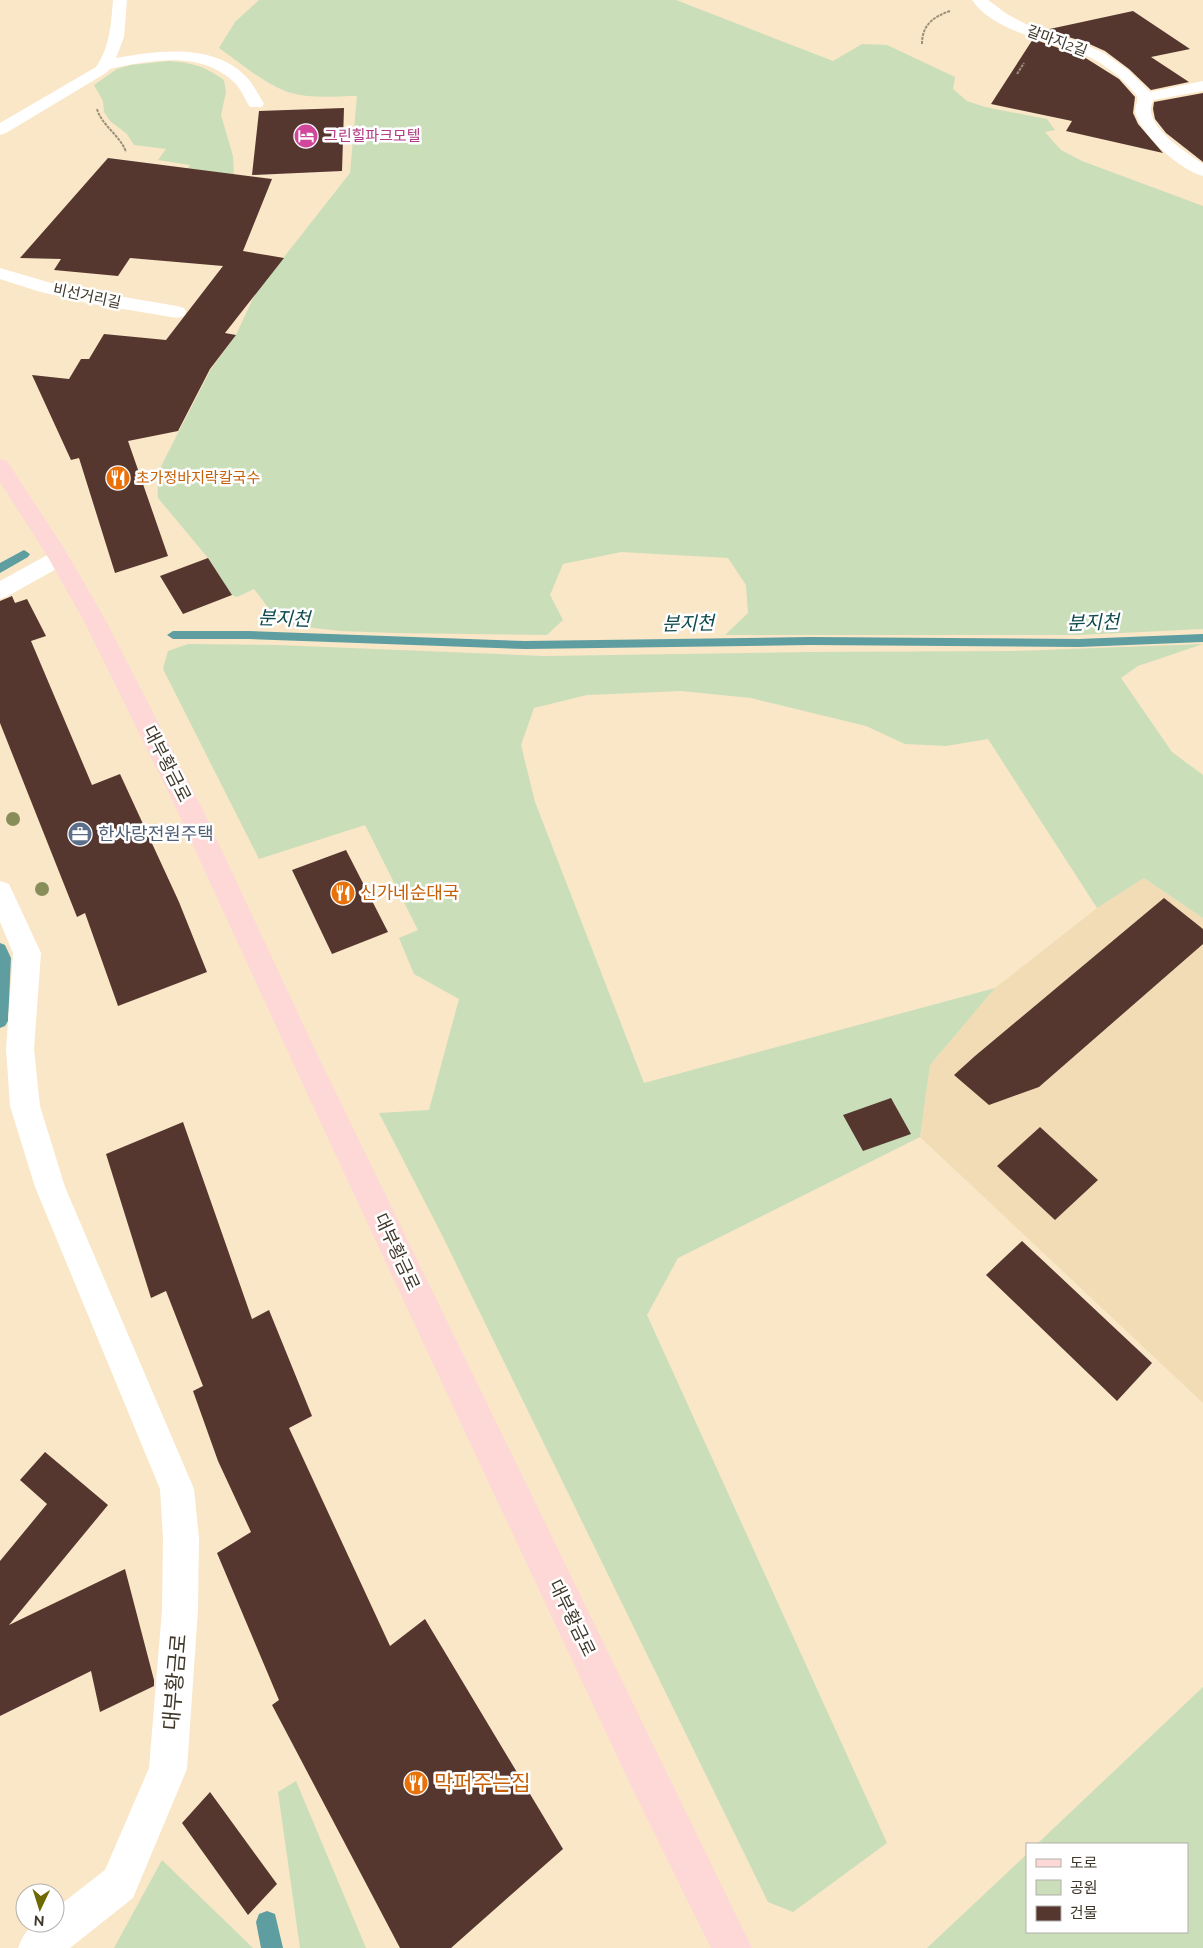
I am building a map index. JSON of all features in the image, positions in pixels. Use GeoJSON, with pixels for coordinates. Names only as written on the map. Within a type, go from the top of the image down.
{"type":"FeatureCollection","features":[{"type":"Feature","properties":{"kind":"main road","name":"대부황금로"},"geometry":{"type":"LineString","coordinates":[[0,466],[60,558],[96,623],[188,806],[418,1296],[647,1776],[732,1948]]}},
{"type":"Feature","properties":{"kind":"street"},"geometry":{"type":"LineString","coordinates":[[0,130],[101,70],[110,59],[114,49],[120,0]]}},
{"type":"Feature","properties":{"kind":"street","name":"갈마지2길"},"geometry":{"type":"LineString","coordinates":[[982,3],[1001,17],[1036,35],[1092,53],[1138,86],[1146,97]]}},
{"type":"Feature","properties":{"kind":"street"},"geometry":{"type":"LineString","coordinates":[[105,65],[160,57],[203,58],[220,63],[232,70],[242,80],[256,104]]}},
{"type":"Feature","properties":{"kind":"street"},"geometry":{"type":"LineString","coordinates":[[1203,86],[1146,97],[1143,114],[1156,134],[1184,160],[1203,171]]}},
{"type":"Feature","properties":{"kind":"street","name":"비선거리길"},"geometry":{"type":"LineString","coordinates":[[0,273],[31,284],[75,295],[177,312]]}},
{"type":"Feature","properties":{"kind":"street"},"geometry":{"type":"LineString","coordinates":[[0,592],[60,558]]}},
{"type":"Feature","properties":{"kind":"street","name":"대부황금로"},"geometry":{"type":"LineString","coordinates":[[0,892],[27,953],[20,1049],[25,1106],[50,1187],[177,1489],[180,1538],[180,1610],[168,1769],[119,1884],[38,1948]]}},
{"type":"Feature","properties":{"kind":"path"},"geometry":{"type":"LineString","coordinates":[[922,44],[921,34],[924,26],[932,19],[949,11],[982,3]]}},
{"type":"Feature","properties":{"kind":"path"},"geometry":{"type":"LineString","coordinates":[[77,85],[87,90],[94,98],[98,114],[125,146],[126,152]]}},
{"type":"Feature","properties":{"kind":"shaded area"},"geometry":{"type":"Polygon","coordinates":[[[1144,878],[1203,918],[1203,1403],[920,1137],[930,1065],[995,988],[1097,908],[1144,878]]]}},
{"type":"Feature","properties":{"kind":"green space"},"geometry":{"type":"Polygon","coordinates":[[[259,0],[676,0],[833,61],[862,44],[887,45],[955,77],[953,89],[967,101],[985,107],[1047,119],[1055,130],[1045,132],[1061,150],[1082,161],[1203,206],[1203,629],[1079,635],[725,635],[748,613],[746,585],[728,558],[621,552],[563,564],[550,595],[563,620],[547,635],[340,631],[289,625],[274,615],[254,589],[237,597],[232,595],[208,558],[158,498],[157,474],[211,369],[236,335],[255,294],[350,173],[357,96],[316,97],[282,90],[263,80],[219,48],[235,22],[259,0]]]}},
{"type":"Feature","properties":{"kind":"green space"},"geometry":{"type":"Polygon","coordinates":[[[169,61],[198,66],[224,80],[226,92],[221,115],[233,156],[234,175],[163,205],[190,165],[158,160],[166,149],[134,145],[127,134],[110,121],[104,112],[103,101],[94,85],[117,69],[131,65],[169,61]]]}},
{"type":"Feature","properties":{"kind":"green space"},"geometry":{"type":"Polygon","coordinates":[[[188,644],[277,645],[544,656],[1013,651],[1203,644],[1138,666],[1121,678],[1172,752],[1203,775],[1203,918],[1144,878],[1097,908],[988,739],[946,746],[905,744],[866,726],[751,698],[681,691],[587,695],[534,708],[521,745],[535,802],[644,1083],[995,988],[930,1065],[920,1137],[678,1258],[647,1315],[887,1843],[793,1912],[768,1902],[442,1235],[379,1113],[429,1110],[459,999],[414,974],[399,938],[418,930],[365,825],[259,859],[163,669],[168,651],[188,644]]]}},
{"type":"Feature","properties":{"kind":"green space"},"geometry":{"type":"Polygon","coordinates":[[[1203,1687],[1203,1948],[927,1948],[1026,1855],[1026,1933],[1188,1933],[1188,1843],[1038,1843],[1203,1687]]]}},
{"type":"Feature","properties":{"kind":"green space"},"geometry":{"type":"Polygon","coordinates":[[[296,1781],[366,1948],[300,1948],[278,1792],[296,1781]]]}},
{"type":"Feature","properties":{"kind":"green space"},"geometry":{"type":"Polygon","coordinates":[[[162,1860],[253,1948],[114,1948],[162,1860]]]}},
{"type":"Feature","properties":{"kind":"building"},"geometry":{"type":"Polygon","coordinates":[[[1133,11],[1190,49],[1151,57],[1189,82],[1151,90],[1129,69],[1105,51],[1085,42],[1045,30],[1133,11]]]}},
{"type":"Feature","properties":{"kind":"building"},"geometry":{"type":"Polygon","coordinates":[[[1033,39],[1084,57],[1119,79],[1135,97],[1133,113],[1138,124],[1163,153],[1066,131],[1072,121],[991,104],[1033,39]]]}},
{"type":"Feature","properties":{"kind":"building"},"geometry":{"type":"Polygon","coordinates":[[[1203,93],[1203,162],[1166,133],[1155,119],[1153,109],[1154,102],[1203,93]]]}},
{"type":"Feature","properties":{"kind":"building"},"geometry":{"type":"Polygon","coordinates":[[[344,108],[342,171],[252,175],[259,111],[344,108]]]}},
{"type":"Feature","properties":{"kind":"building"},"geometry":{"type":"Polygon","coordinates":[[[108,158],[272,179],[243,251],[284,258],[225,333],[236,335],[210,369],[178,431],[128,441],[168,556],[115,573],[79,458],[71,460],[32,375],[69,379],[81,359],[89,359],[104,334],[166,340],[223,266],[130,258],[118,276],[54,270],[61,259],[20,258],[108,158]]]}},
{"type":"Feature","properties":{"kind":"building"},"geometry":{"type":"Polygon","coordinates":[[[208,558],[232,595],[183,614],[160,576],[208,558]]]}},
{"type":"Feature","properties":{"kind":"building"},"geometry":{"type":"Polygon","coordinates":[[[12,596],[15,603],[27,599],[46,636],[31,641],[92,785],[120,774],[179,902],[207,972],[118,1006],[85,913],[77,917],[0,723],[0,601],[12,596]]]}},
{"type":"Feature","properties":{"kind":"building"},"geometry":{"type":"Polygon","coordinates":[[[346,850],[388,932],[332,954],[292,870],[346,850]]]}},
{"type":"Feature","properties":{"kind":"building"},"geometry":{"type":"Polygon","coordinates":[[[1164,898],[1203,929],[1203,944],[1039,1087],[989,1105],[954,1075],[975,1056],[1164,898]]]}},
{"type":"Feature","properties":{"kind":"building"},"geometry":{"type":"Polygon","coordinates":[[[891,1098],[911,1134],[863,1151],[843,1115],[891,1098]]]}},
{"type":"Feature","properties":{"kind":"building"},"geometry":{"type":"Polygon","coordinates":[[[183,1122],[252,1319],[269,1310],[312,1416],[289,1428],[390,1646],[425,1619],[563,1849],[451,1948],[400,1948],[272,1705],[279,1700],[217,1553],[251,1532],[218,1461],[193,1391],[203,1386],[166,1291],[151,1298],[106,1154],[183,1122]]]}},
{"type":"Feature","properties":{"kind":"building"},"geometry":{"type":"Polygon","coordinates":[[[1040,1127],[1098,1180],[1055,1220],[997,1166],[1040,1127]]]}},
{"type":"Feature","properties":{"kind":"building"},"geometry":{"type":"Polygon","coordinates":[[[1022,1241],[1152,1363],[1117,1401],[986,1275],[1022,1241]]]}},
{"type":"Feature","properties":{"kind":"building"},"geometry":{"type":"Polygon","coordinates":[[[45,1452],[108,1505],[9,1625],[125,1569],[154,1686],[100,1712],[91,1671],[0,1716],[0,1561],[47,1504],[20,1480],[45,1452]]]}},
{"type":"Feature","properties":{"kind":"building"},"geometry":{"type":"Polygon","coordinates":[[[210,1792],[277,1884],[248,1915],[182,1823],[210,1792]]]}},
{"type":"Feature","properties":{"kind":"waterway","name":"분지천"},"geometry":{"type":"LineString","coordinates":[[0,569],[24,554]]}},
{"type":"Feature","properties":{"kind":"waterway","name":"분지천"},"geometry":{"type":"LineString","coordinates":[[173,635],[249,635],[525,645],[810,641],[1079,643],[1203,638]]}},
{"type":"Feature","properties":{"kind":"waterway","name":"분지천"},"geometry":{"type":"LineString","coordinates":[[0,949],[4,958],[0,1021]]}},
{"type":"Feature","properties":{"kind":"waterway","name":"분지천"},"geometry":{"type":"LineString","coordinates":[[267,1922],[272,1948]]}},
{"type":"Feature","properties":{"kind":"place","name":"그린힐파크모텔"},"geometry":{"type":"Point","coordinates":[306,136]}},
{"type":"Feature","properties":{"kind":"place","name":"초가정바지락칼국수"},"geometry":{"type":"Point","coordinates":[118,478]}},
{"type":"Feature","properties":{"kind":"place","name":"한사랑전원주택"},"geometry":{"type":"Point","coordinates":[80,834]}},
{"type":"Feature","properties":{"kind":"place","name":"신가네순대국"},"geometry":{"type":"Point","coordinates":[343,893]}},
{"type":"Feature","properties":{"kind":"place","name":"막퍼주는집"},"geometry":{"type":"Point","coordinates":[416,1783]}}]}
